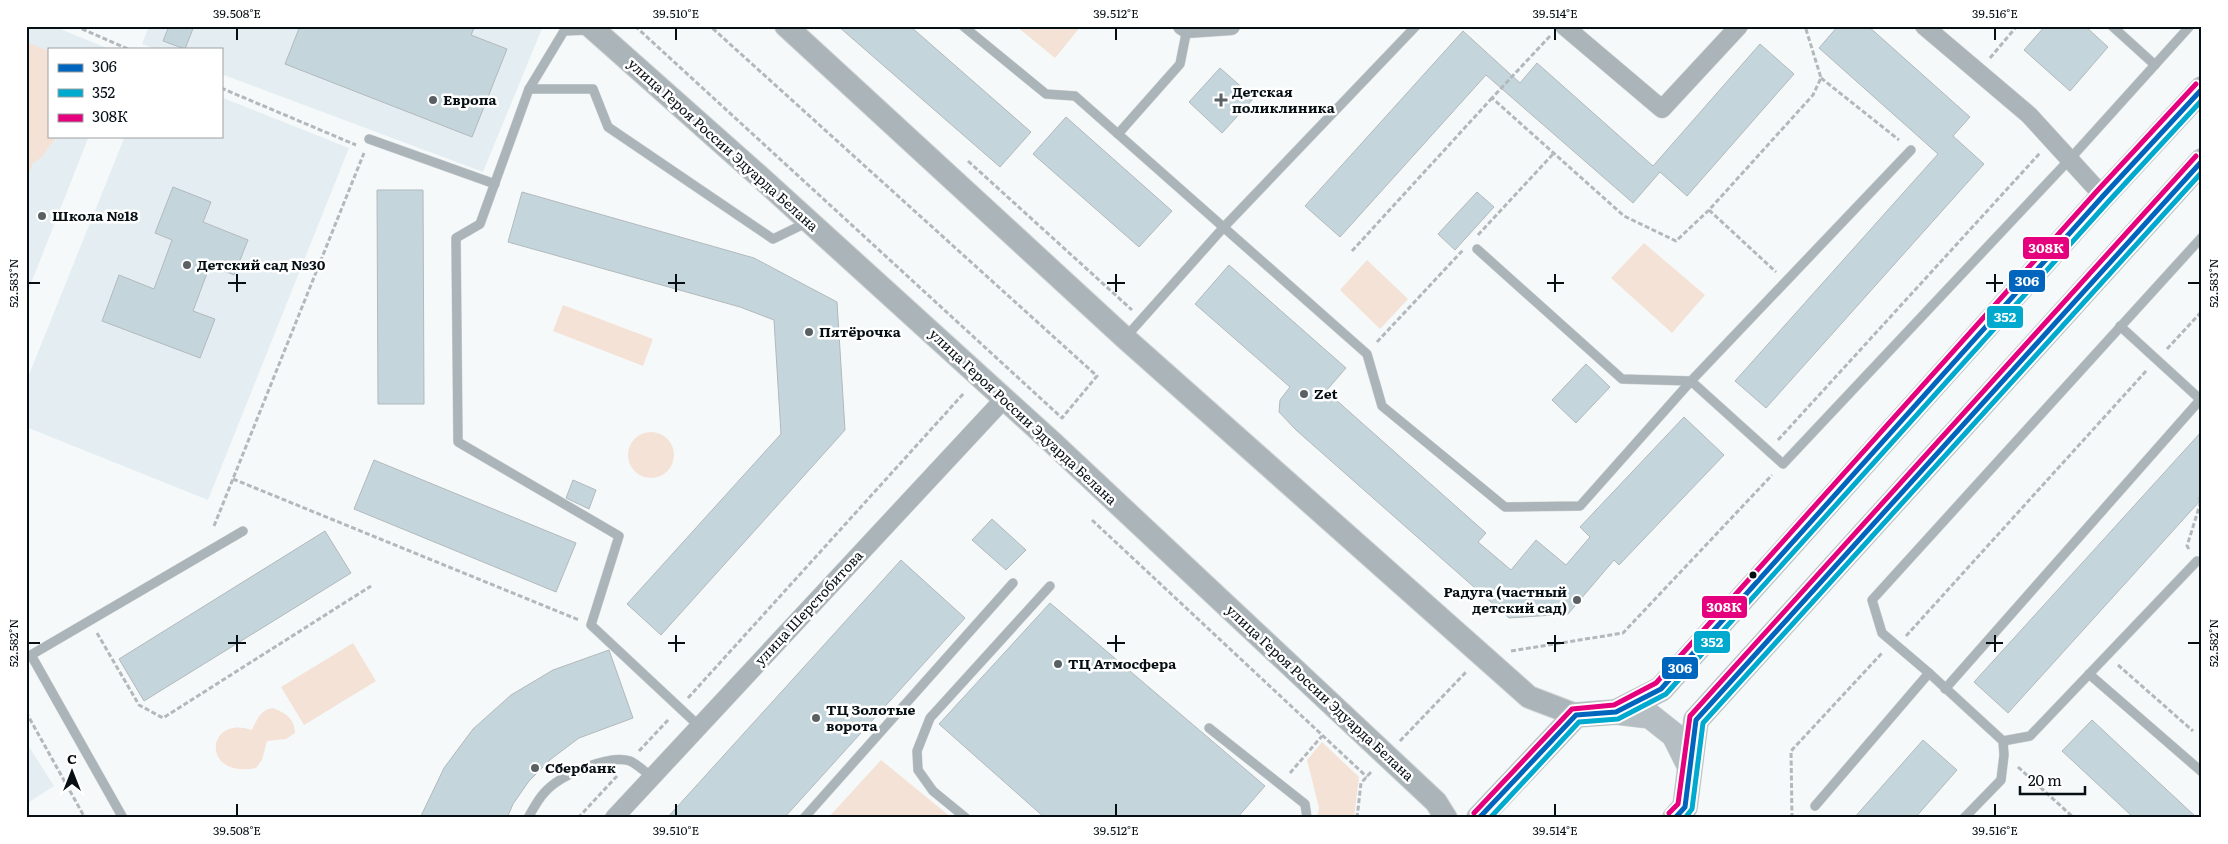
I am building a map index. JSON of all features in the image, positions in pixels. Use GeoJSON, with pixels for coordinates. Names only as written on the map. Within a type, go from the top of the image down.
{"type":"FeatureCollection","features":[{"type":"Feature","properties":{"kind":"main road"},"geometry":{"type":"LineString","coordinates":[[1616,712],[1661,689],[2103,196],[2202,89]]}},
{"type":"Feature","properties":{"kind":"main road"},"geometry":{"type":"LineString","coordinates":[[1683,814],[1696,720],[2199,169]]}},
{"type":"Feature","properties":{"kind":"main road"},"geometry":{"type":"LineString","coordinates":[[1479,818],[1576,714],[1616,712],[1650,716],[1674,735],[1689,765]]}},
{"type":"Feature","properties":{"kind":"street"},"geometry":{"type":"LineString","coordinates":[[786,26],[1125,338],[1529,697],[1576,714]]}},
{"type":"Feature","properties":{"kind":"street"},"geometry":{"type":"LineString","coordinates":[[1184,28],[1231,26]]}},
{"type":"Feature","properties":{"kind":"street"},"geometry":{"type":"LineString","coordinates":[[1558,30],[1662,109],[1739,26]]}},
{"type":"Feature","properties":{"kind":"street"},"geometry":{"type":"LineString","coordinates":[[1924,26],[2029,115],[2103,196]]}},
{"type":"Feature","properties":{"kind":"street","name":"улица Героя России Эдуарда Белана"},"geometry":{"type":"LineString","coordinates":[[592,28],[1004,398],[1436,802],[1446,818]]}},
{"type":"Feature","properties":{"kind":"street","name":"улица Шерстобитова"},"geometry":{"type":"LineString","coordinates":[[614,818],[1004,398]]}},
{"type":"Feature","properties":{"kind":"lane"},"geometry":{"type":"LineString","coordinates":[[962,26],[1046,94],[1075,96],[1366,354],[1382,406],[1505,508],[1580,506],[1692,381],[1911,150]]}},
{"type":"Feature","properties":{"kind":"lane"},"geometry":{"type":"LineString","coordinates":[[1125,338],[1223,228],[1416,26]]}},
{"type":"Feature","properties":{"kind":"lane"},"geometry":{"type":"LineString","coordinates":[[2112,26],[2155,65]]}},
{"type":"Feature","properties":{"kind":"lane"},"geometry":{"type":"LineString","coordinates":[[1477,249],[1622,380],[1692,381],[1783,464],[2070,159],[2190,26]]}},
{"type":"Feature","properties":{"kind":"lane"},"geometry":{"type":"LineString","coordinates":[[592,28],[564,31],[529,89],[480,224],[456,238],[458,442],[619,536],[591,625],[699,726]]}},
{"type":"Feature","properties":{"kind":"lane"},"geometry":{"type":"LineString","coordinates":[[1118,134],[1180,64],[1184,28]]}},
{"type":"Feature","properties":{"kind":"lane"},"geometry":{"type":"LineString","coordinates":[[529,89],[593,89],[608,127],[773,239],[809,222]]}},
{"type":"Feature","properties":{"kind":"lane"},"geometry":{"type":"LineString","coordinates":[[369,139],[495,184]]}},
{"type":"Feature","properties":{"kind":"lane"},"geometry":{"type":"LineString","coordinates":[[1964,818],[2001,780],[2004,754],[2003,741],[1946,688],[1882,633],[1872,600],[2202,237]]}},
{"type":"Feature","properties":{"kind":"lane"},"geometry":{"type":"LineString","coordinates":[[1946,688],[2201,400],[2120,326]]}},
{"type":"Feature","properties":{"kind":"lane"},"geometry":{"type":"LineString","coordinates":[[123,818],[30,655],[243,531]]}},
{"type":"Feature","properties":{"kind":"lane"},"geometry":{"type":"LineString","coordinates":[[2003,741],[2030,736],[2197,560]]}},
{"type":"Feature","properties":{"kind":"lane"},"geometry":{"type":"LineString","coordinates":[[804,818],[1013,582]]}},
{"type":"Feature","properties":{"kind":"lane"},"geometry":{"type":"LineString","coordinates":[[966,818],[933,791],[918,770],[917,751],[930,718],[1050,586]]}},
{"type":"Feature","properties":{"kind":"lane"},"geometry":{"type":"LineString","coordinates":[[1815,806],[1929,673]]}},
{"type":"Feature","properties":{"kind":"lane"},"geometry":{"type":"LineString","coordinates":[[2089,674],[2202,772]]}},
{"type":"Feature","properties":{"kind":"lane"},"geometry":{"type":"LineString","coordinates":[[1209,728],[1305,804],[1308,818]]}},
{"type":"Feature","properties":{"kind":"lane"},"geometry":{"type":"LineString","coordinates":[[528,818],[545,791],[563,777],[608,762],[630,761],[652,777]]}},
{"type":"Feature","properties":{"kind":"path"},"geometry":{"type":"LineString","coordinates":[[75,26],[126,48]]}},
{"type":"Feature","properties":{"kind":"path"},"geometry":{"type":"LineString","coordinates":[[635,26],[1062,418],[1097,376],[710,26]]}},
{"type":"Feature","properties":{"kind":"path"},"geometry":{"type":"LineString","coordinates":[[1805,26],[1821,78],[1911,150]]}},
{"type":"Feature","properties":{"kind":"path"},"geometry":{"type":"LineString","coordinates":[[1978,72],[2017,26]]}},
{"type":"Feature","properties":{"kind":"path"},"geometry":{"type":"LineString","coordinates":[[1352,251],[1492,98],[1558,30]]}},
{"type":"Feature","properties":{"kind":"path"},"geometry":{"type":"LineString","coordinates":[[1492,98],[1624,216],[1676,241],[1709,210],[1813,94],[1821,78]]}},
{"type":"Feature","properties":{"kind":"path"},"geometry":{"type":"LineString","coordinates":[[222,88],[365,149]]}},
{"type":"Feature","properties":{"kind":"path"},"geometry":{"type":"LineString","coordinates":[[214,526],[369,139]]}},
{"type":"Feature","properties":{"kind":"path"},"geometry":{"type":"LineString","coordinates":[[1769,450],[2052,140]]}},
{"type":"Feature","properties":{"kind":"path"},"geometry":{"type":"LineString","coordinates":[[1473,239],[1554,153]]}},
{"type":"Feature","properties":{"kind":"path"},"geometry":{"type":"LineString","coordinates":[[966,159],[1142,319]]}},
{"type":"Feature","properties":{"kind":"path"},"geometry":{"type":"LineString","coordinates":[[1709,210],[1787,281]]}},
{"type":"Feature","properties":{"kind":"path"},"geometry":{"type":"LineString","coordinates":[[1366,354],[1467,246]]}},
{"type":"Feature","properties":{"kind":"path"},"geometry":{"type":"LineString","coordinates":[[1792,818],[1792,751],[1895,643],[2202,311]]}},
{"type":"Feature","properties":{"kind":"path"},"geometry":{"type":"LineString","coordinates":[[578,818],[979,376]]}},
{"type":"Feature","properties":{"kind":"path"},"geometry":{"type":"LineString","coordinates":[[1357,818],[1361,783],[1482,655],[1623,633],[1783,464]]}},
{"type":"Feature","properties":{"kind":"path"},"geometry":{"type":"LineString","coordinates":[[233,479],[591,625]]}},
{"type":"Feature","properties":{"kind":"path"},"geometry":{"type":"LineString","coordinates":[[2197,560],[2187,546],[2202,498]]}},
{"type":"Feature","properties":{"kind":"path"},"geometry":{"type":"LineString","coordinates":[[1092,520],[1366,777]]}},
{"type":"Feature","properties":{"kind":"path"},"geometry":{"type":"LineString","coordinates":[[89,621],[139,705],[163,718],[371,586]]}},
{"type":"Feature","properties":{"kind":"path"},"geometry":{"type":"LineString","coordinates":[[2107,655],[2193,731]]}},
{"type":"Feature","properties":{"kind":"path"},"geometry":{"type":"LineString","coordinates":[[26,712],[85,818]]}},
{"type":"Feature","properties":{"kind":"path"},"geometry":{"type":"LineString","coordinates":[[1280,784],[1322,736]]}},
{"type":"Feature","properties":{"kind":"path"},"geometry":{"type":"LineString","coordinates":[[2004,754],[2074,818]]}},
{"type":"Feature","properties":{"kind":"shaded area","name":"Школа №18"},"geometry":{"type":"Polygon","coordinates":[[[26,26],[53,26],[107,48],[48,48],[48,138],[88,138],[26,296],[26,26]]]}},
{"type":"Feature","properties":{"kind":"shaded area"},"geometry":{"type":"Polygon","coordinates":[[[149,26],[543,26],[483,172],[222,74],[222,48],[153,48],[142,44],[149,26]]]}},
{"type":"Feature","properties":{"kind":"shaded area"},"geometry":{"type":"Polygon","coordinates":[[[1016,26],[1081,26],[1055,58],[1016,26]]]}},
{"type":"Feature","properties":{"kind":"shaded area"},"geometry":{"type":"Polygon","coordinates":[[[26,42],[48,51],[48,138],[56,138],[42,157],[33,163],[26,180],[26,42]]]}},
{"type":"Feature","properties":{"kind":"shaded area","name":"Детский сад №30"},"geometry":{"type":"Polygon","coordinates":[[[222,97],[349,148],[208,500],[26,427],[26,382],[124,138],[222,138],[222,97]]]}},
{"type":"Feature","properties":{"kind":"shaded area"},"geometry":{"type":"Polygon","coordinates":[[[1644,243],[1705,295],[1672,333],[1611,278],[1644,243]]]}},
{"type":"Feature","properties":{"kind":"shaded area"},"geometry":{"type":"Polygon","coordinates":[[[1367,260],[1408,299],[1380,329],[1340,290],[1367,260]]]}},
{"type":"Feature","properties":{"kind":"shaded area"},"geometry":{"type":"Polygon","coordinates":[[[563,305],[653,339],[643,366],[553,331],[563,305]]]}},
{"type":"Feature","properties":{"kind":"shaded area"},"geometry":{"type":"Polygon","coordinates":[[[651,432],[664,436],[670,442],[674,455],[670,468],[664,474],[651,478],[638,474],[632,468],[628,455],[632,442],[638,436],[651,432]]]}},
{"type":"Feature","properties":{"kind":"shaded area"},"geometry":{"type":"Polygon","coordinates":[[[353,643],[376,681],[304,725],[281,687],[353,643]]]}},
{"type":"Feature","properties":{"kind":"shaded area"},"geometry":{"type":"Polygon","coordinates":[[[272,708],[291,720],[295,733],[286,739],[267,741],[262,760],[256,768],[238,769],[225,764],[218,757],[216,747],[218,738],[225,731],[237,727],[252,730],[262,713],[272,708]]]}},
{"type":"Feature","properties":{"kind":"shaded area"},"geometry":{"type":"Polygon","coordinates":[[[26,742],[54,786],[26,804],[26,742]]]}},
{"type":"Feature","properties":{"kind":"shaded area"},"geometry":{"type":"Polygon","coordinates":[[[1322,742],[1359,777],[1354,818],[1317,818],[1319,808],[1307,760],[1322,742]]]}},
{"type":"Feature","properties":{"kind":"shaded area"},"geometry":{"type":"Polygon","coordinates":[[[881,760],[952,818],[828,818],[881,760]]]}},
{"type":"Feature","properties":{"kind":"building"},"geometry":{"type":"Polygon","coordinates":[[[169,26],[194,26],[185,48],[163,41],[169,26]]]}},
{"type":"Feature","properties":{"kind":"building","name":"Европа"},"geometry":{"type":"Polygon","coordinates":[[[300,26],[475,26],[471,35],[507,49],[472,137],[285,64],[300,26]]]}},
{"type":"Feature","properties":{"kind":"building"},"geometry":{"type":"Polygon","coordinates":[[[838,26],[910,26],[1031,132],[1000,167],[838,26]]]}},
{"type":"Feature","properties":{"kind":"building"},"geometry":{"type":"Polygon","coordinates":[[[1838,26],[1868,26],[1970,117],[1953,136],[1984,164],[1766,408],[1735,381],[1938,154],[1819,48],[1838,26]]]}},
{"type":"Feature","properties":{"kind":"building"},"geometry":{"type":"Polygon","coordinates":[[[2045,26],[2085,26],[2108,47],[2070,91],[2024,50],[2045,26]]]}},
{"type":"Feature","properties":{"kind":"building"},"geometry":{"type":"Polygon","coordinates":[[[1463,31],[1520,83],[1537,63],[1653,166],[1760,44],[1794,74],[1687,196],[1660,172],[1633,203],[1486,75],[1340,237],[1305,206],[1463,31]]]}},
{"type":"Feature","properties":{"kind":"building","name":"Детская поликлиника"},"geometry":{"type":"Polygon","coordinates":[[[1220,68],[1254,98],[1222,133],[1189,102],[1220,68]]]}},
{"type":"Feature","properties":{"kind":"building"},"geometry":{"type":"Polygon","coordinates":[[[1066,117],[1172,211],[1139,247],[1033,154],[1066,117]]]}},
{"type":"Feature","properties":{"kind":"building"},"geometry":{"type":"Polygon","coordinates":[[[173,187],[211,202],[203,222],[248,240],[234,275],[210,265],[193,311],[215,319],[200,358],[102,321],[119,275],[154,289],[172,240],[155,233],[173,187]]]}},
{"type":"Feature","properties":{"kind":"building"},"geometry":{"type":"Polygon","coordinates":[[[377,190],[423,190],[424,404],[378,404],[377,190]]]}},
{"type":"Feature","properties":{"kind":"building"},"geometry":{"type":"Polygon","coordinates":[[[522,192],[754,258],[837,302],[845,430],[661,635],[627,604],[781,434],[774,320],[740,307],[508,242],[522,192]]]}},
{"type":"Feature","properties":{"kind":"building"},"geometry":{"type":"Polygon","coordinates":[[[1477,192],[1494,207],[1455,250],[1438,234],[1477,192]]]}},
{"type":"Feature","properties":{"kind":"building"},"geometry":{"type":"Polygon","coordinates":[[[1229,265],[1346,368],[1326,391],[1486,533],[1478,542],[1511,570],[1536,540],[1566,565],[1590,537],[1580,527],[1684,417],[1724,455],[1619,565],[1614,560],[1568,614],[1509,618],[1296,430],[1279,412],[1280,400],[1290,387],[1195,304],[1229,265]]]}},
{"type":"Feature","properties":{"kind":"building"},"geometry":{"type":"Polygon","coordinates":[[[1586,364],[1610,387],[1576,423],[1552,400],[1586,364]]]}},
{"type":"Feature","properties":{"kind":"building"},"geometry":{"type":"Polygon","coordinates":[[[2202,431],[2202,494],[2198,498],[2199,502],[2008,713],[1974,682],[2202,431]]]}},
{"type":"Feature","properties":{"kind":"building"},"geometry":{"type":"Polygon","coordinates":[[[374,460],[576,543],[556,592],[354,509],[374,460]]]}},
{"type":"Feature","properties":{"kind":"building"},"geometry":{"type":"Polygon","coordinates":[[[573,480],[596,490],[589,509],[566,498],[573,480]]]}},
{"type":"Feature","properties":{"kind":"building"},"geometry":{"type":"Polygon","coordinates":[[[992,519],[1026,550],[1006,570],[972,540],[992,519]]]}},
{"type":"Feature","properties":{"kind":"building"},"geometry":{"type":"Polygon","coordinates":[[[325,531],[351,573],[144,701],[119,659],[325,531]]]}},
{"type":"Feature","properties":{"kind":"building","name":"ТЦ Золотые ворота"},"geometry":{"type":"Polygon","coordinates":[[[901,560],[965,618],[784,818],[667,818],[901,560]]]}},
{"type":"Feature","properties":{"kind":"building","name":"ТЦ Атмосфера"},"geometry":{"type":"Polygon","coordinates":[[[1050,603],[1265,786],[1237,818],[1045,818],[939,724],[1050,603]]]}},
{"type":"Feature","properties":{"kind":"building"},"geometry":{"type":"Polygon","coordinates":[[[609,650],[633,718],[579,738],[551,759],[529,781],[513,804],[507,818],[420,818],[444,768],[473,729],[511,695],[553,670],[609,650]]]}},
{"type":"Feature","properties":{"kind":"building"},"geometry":{"type":"Polygon","coordinates":[[[2092,720],[2197,818],[2134,818],[2062,751],[2092,720]]]}},
{"type":"Feature","properties":{"kind":"building"},"geometry":{"type":"Polygon","coordinates":[[[1923,740],[1957,770],[1915,818],[1854,818],[1923,740]]]}},
{"type":"Feature","properties":{"kind":"transit line","name":"308К"},"geometry":{"type":"LineString","coordinates":[[1474,813],[1572,709],[1614,705],[1656,683],[2097,191],[2196,84]]}},
{"type":"Feature","properties":{"kind":"transit line","name":"306"},"geometry":{"type":"LineString","coordinates":[[1479,818],[1576,715],[1616,712],[1661,689],[2103,196],[2202,89]]}},
{"type":"Feature","properties":{"kind":"transit line","name":"352"},"geometry":{"type":"LineString","coordinates":[[1490,818],[1579,722],[1618,719],[1666,694],[2202,100]]}},
{"type":"Feature","properties":{"kind":"transit line","name":"308К"},"geometry":{"type":"LineString","coordinates":[[1669,813],[1678,804],[1690,716],[2196,156]]}},
{"type":"Feature","properties":{"kind":"transit line","name":"306"},"geometry":{"type":"LineString","coordinates":[[1675,818],[1685,807],[1696,720],[2202,161]]}},
{"type":"Feature","properties":{"kind":"transit line","name":"352"},"geometry":{"type":"LineString","coordinates":[[1685,818],[1692,809],[1703,723],[2202,172]]}},
{"type":"Feature","properties":{"kind":"place","name":"Европа"},"geometry":{"type":"Point","coordinates":[433,100]}},
{"type":"Feature","properties":{"kind":"place","name":"Детская поликлиника"},"geometry":{"type":"Point","coordinates":[1221,100]}},
{"type":"Feature","properties":{"kind":"place","name":"Школа №18"},"geometry":{"type":"Point","coordinates":[42,216]}},
{"type":"Feature","properties":{"kind":"place","name":"Детский сад №30"},"geometry":{"type":"Point","coordinates":[187,265]}},
{"type":"Feature","properties":{"kind":"place","name":"Пятёрочка"},"geometry":{"type":"Point","coordinates":[809,332]}},
{"type":"Feature","properties":{"kind":"place","name":"Zet"},"geometry":{"type":"Point","coordinates":[1304,394]}},
{"type":"Feature","properties":{"kind":"place","name":"Радуга (частный детский сад)"},"geometry":{"type":"Point","coordinates":[1577,600]}},
{"type":"Feature","properties":{"kind":"place","name":"ТЦ Атмосфера"},"geometry":{"type":"Point","coordinates":[1058,664]}},
{"type":"Feature","properties":{"kind":"place","name":"ТЦ Золотые ворота"},"geometry":{"type":"Point","coordinates":[816,718]}},
{"type":"Feature","properties":{"kind":"place","name":"Сбербанк"},"geometry":{"type":"Point","coordinates":[535,768]}}]}
